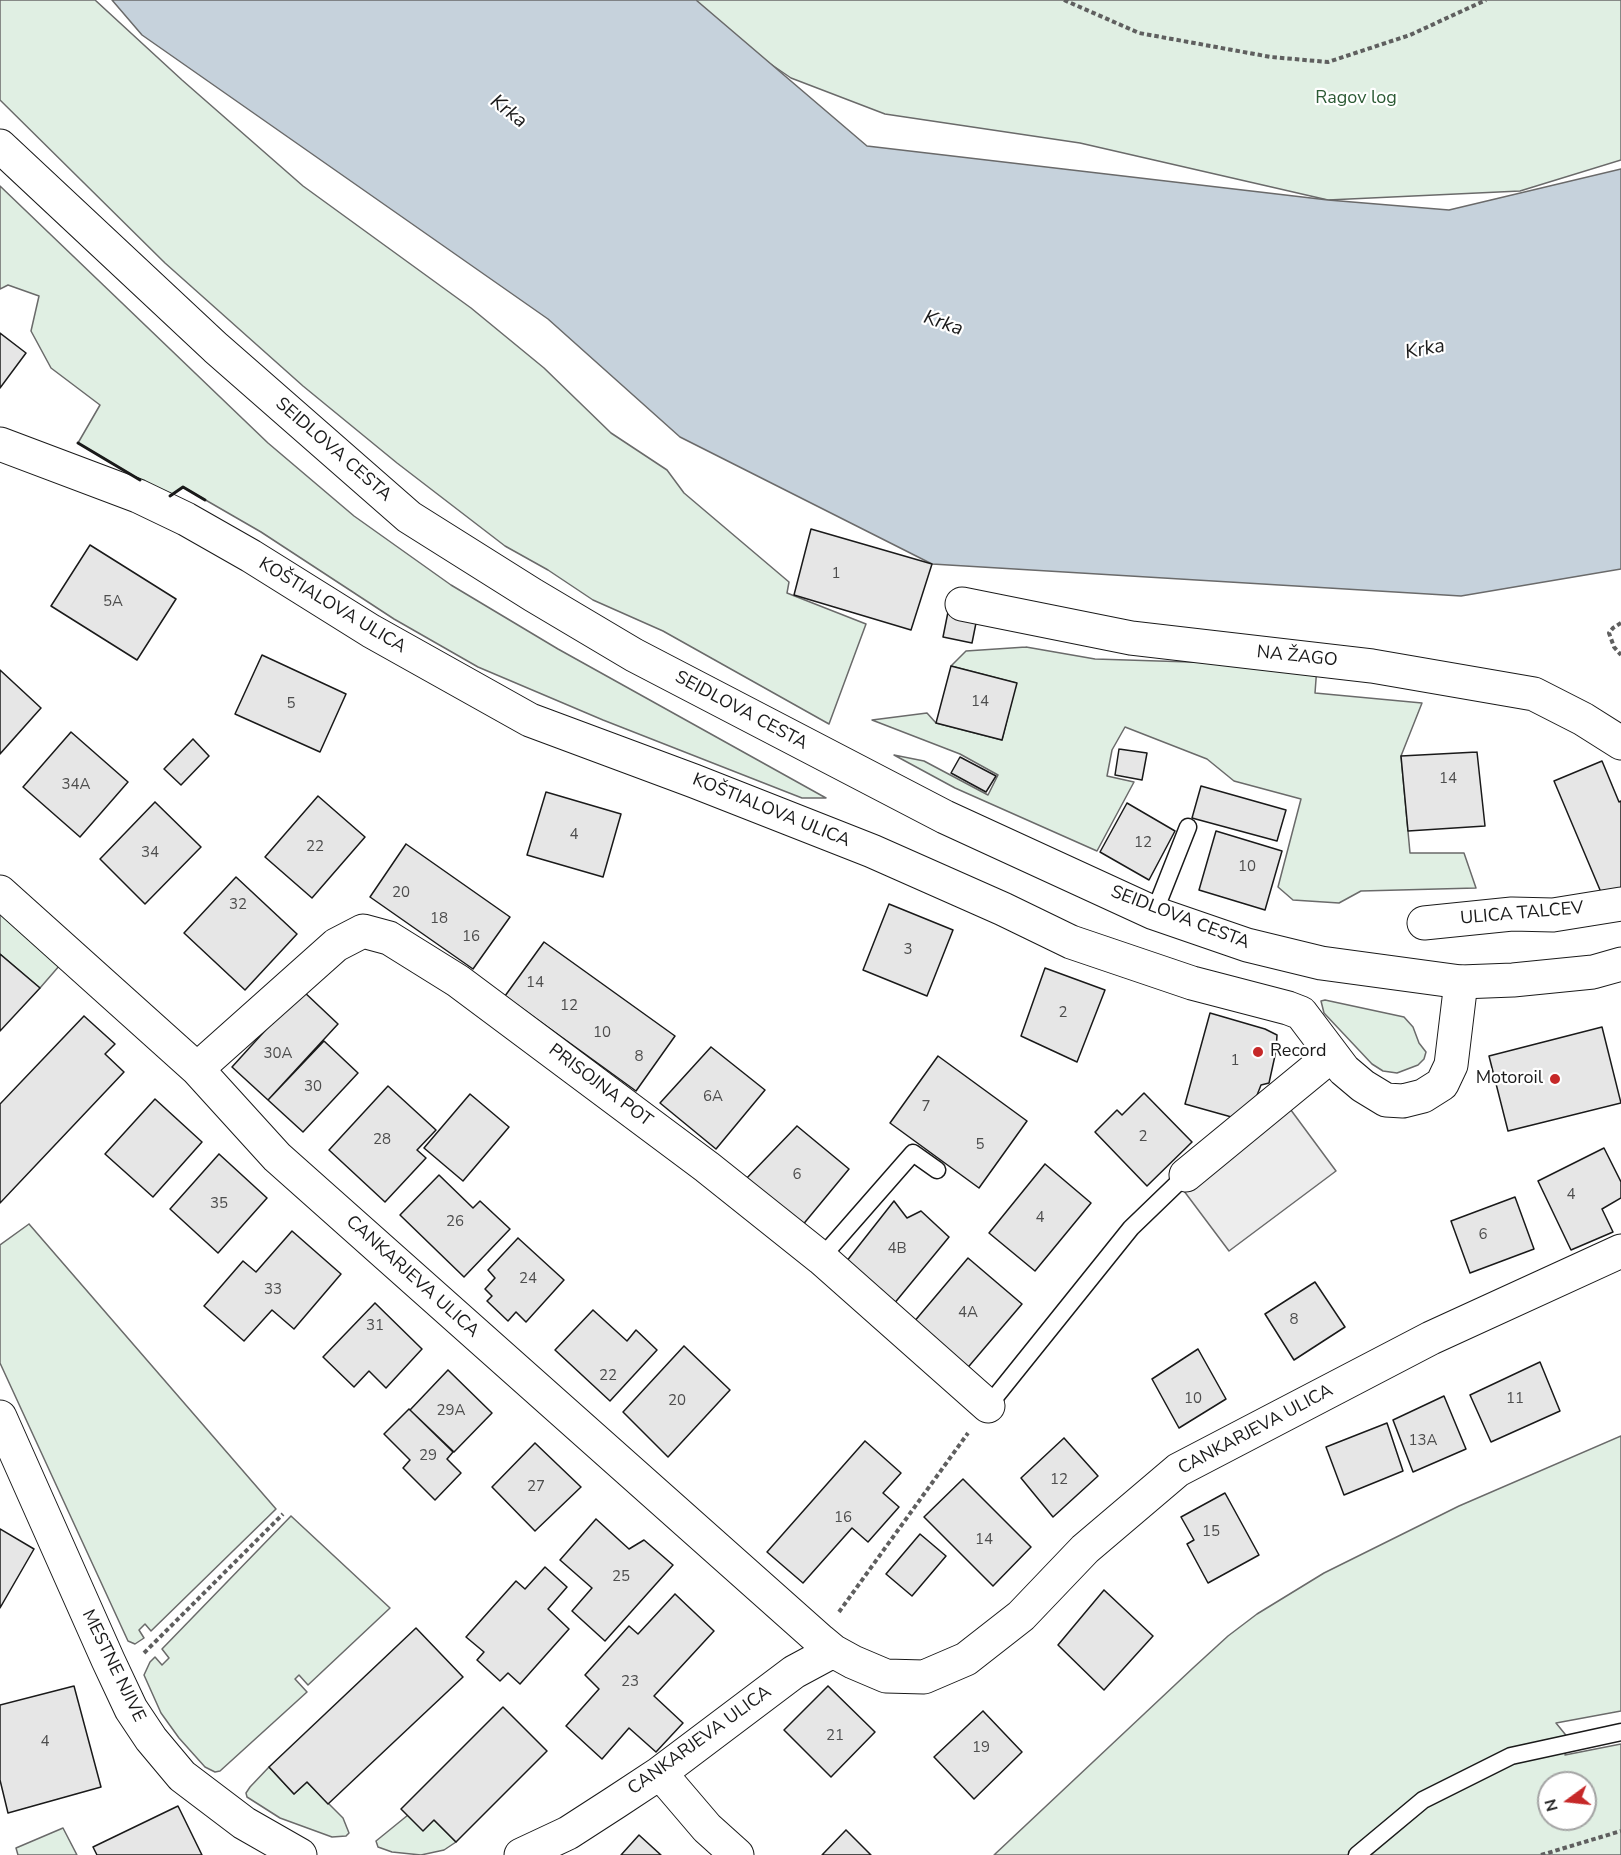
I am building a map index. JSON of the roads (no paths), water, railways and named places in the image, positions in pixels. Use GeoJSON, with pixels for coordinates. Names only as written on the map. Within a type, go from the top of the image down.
{"type":"FeatureCollection","features":[{"type":"Feature","properties":{"kind":"street","name":"SEIDLOVA CESTA"},"geometry":{"type":"LineString","coordinates":[[0,146],[216,348],[410,517],[634,655],[945,817],[1154,913],[1247,945],[1321,963],[1461,982],[1513,980],[1593,972],[1621,964]]}},
{"type":"Feature","properties":{"kind":"street","name":"KOŠTIALOVA ULICA"},"geometry":{"type":"LineString","coordinates":[[0,444],[138,496],[186,519],[251,556],[371,631],[530,720],[694,781],[872,852],[1003,909],[1071,942],[1192,983],[1301,1013],[1344,1070],[1363,1086],[1386,1100],[1403,1101],[1423,1096],[1442,1084],[1451,1065],[1461,982]]}},
{"type":"Feature","properties":{"kind":"street","name":"NA ŽAGO"},"geometry":{"type":"LineString","coordinates":[[962,604],[1131,638],[1372,666],[1534,694],[1583,719],[1621,743]]}},
{"type":"Feature","properties":{"kind":"street","name":"CANKARJEVA ULICA"},"geometry":{"type":"LineString","coordinates":[[0,892],[197,1070],[278,1157],[827,1646],[853,1662],[886,1676],[924,1677],[966,1659],[1021,1616],[1085,1549],[1178,1470],[1431,1338],[1621,1251]]}},
{"type":"Feature","properties":{"kind":"street","name":"ULICA TALCEV"},"geometry":{"type":"LineString","coordinates":[[1424,923],[1512,914],[1553,915],[1621,904]]}},
{"type":"Feature","properties":{"kind":"street","name":"PRISOJNA POT"},"geometry":{"type":"LineString","coordinates":[[197,1070],[336,945],[363,931],[389,938],[458,981],[706,1167],[821,1258],[988,1406]]}},
{"type":"Feature","properties":{"kind":"street"},"geometry":{"type":"LineString","coordinates":[[1186,1175],[1332,1055]]}},
{"type":"Feature","properties":{"kind":"street","name":"MESTNE NJIVE"},"geometry":{"type":"LineString","coordinates":[[0,1417],[108,1660],[131,1709],[151,1739],[182,1776],[244,1823],[300,1855]]}},
{"type":"Feature","properties":{"kind":"street","name":"CANKARJEVA ULICA"},"geometry":{"type":"LineString","coordinates":[[521,1855],[568,1833],[660,1773],[827,1646]]}},
{"type":"Feature","properties":{"kind":"street"},"geometry":{"type":"LineString","coordinates":[[660,1773],[707,1828],[737,1855]]}},
{"type":"Feature","properties":{"kind":"lane"},"geometry":{"type":"LineString","coordinates":[[1154,913],[1188,828]]}},
{"type":"Feature","properties":{"kind":"lane"},"geometry":{"type":"LineString","coordinates":[[821,1258],[913,1153],[937,1170]]}},
{"type":"Feature","properties":{"kind":"lane"},"geometry":{"type":"LineString","coordinates":[[988,1406],[1131,1228],[1186,1175]]}},
{"type":"Feature","properties":{"kind":"lane"},"geometry":{"type":"LineString","coordinates":[[1357,1855],[1423,1800],[1511,1756],[1621,1732]]}},
{"type":"Feature","properties":{"kind":"water","name":"Krka"},"geometry":{"type":"Polygon","coordinates":[[[112,0],[696,0],[867,146],[1328,200],[1449,210],[1621,169],[1621,569],[1461,596],[932,564],[680,437],[548,319],[142,35],[112,0]]]}},
{"type":"Feature","properties":{"kind":"place","name":"Record"},"geometry":{"type":"Point","coordinates":[1258,1052]}},
{"type":"Feature","properties":{"kind":"place","name":"Motoroil"},"geometry":{"type":"Point","coordinates":[1555,1079]}},
{"type":"Feature","properties":{"kind":"park label","name":"Ragov log"},"geometry":{"type":"Point","coordinates":[1356,99]}}]}
